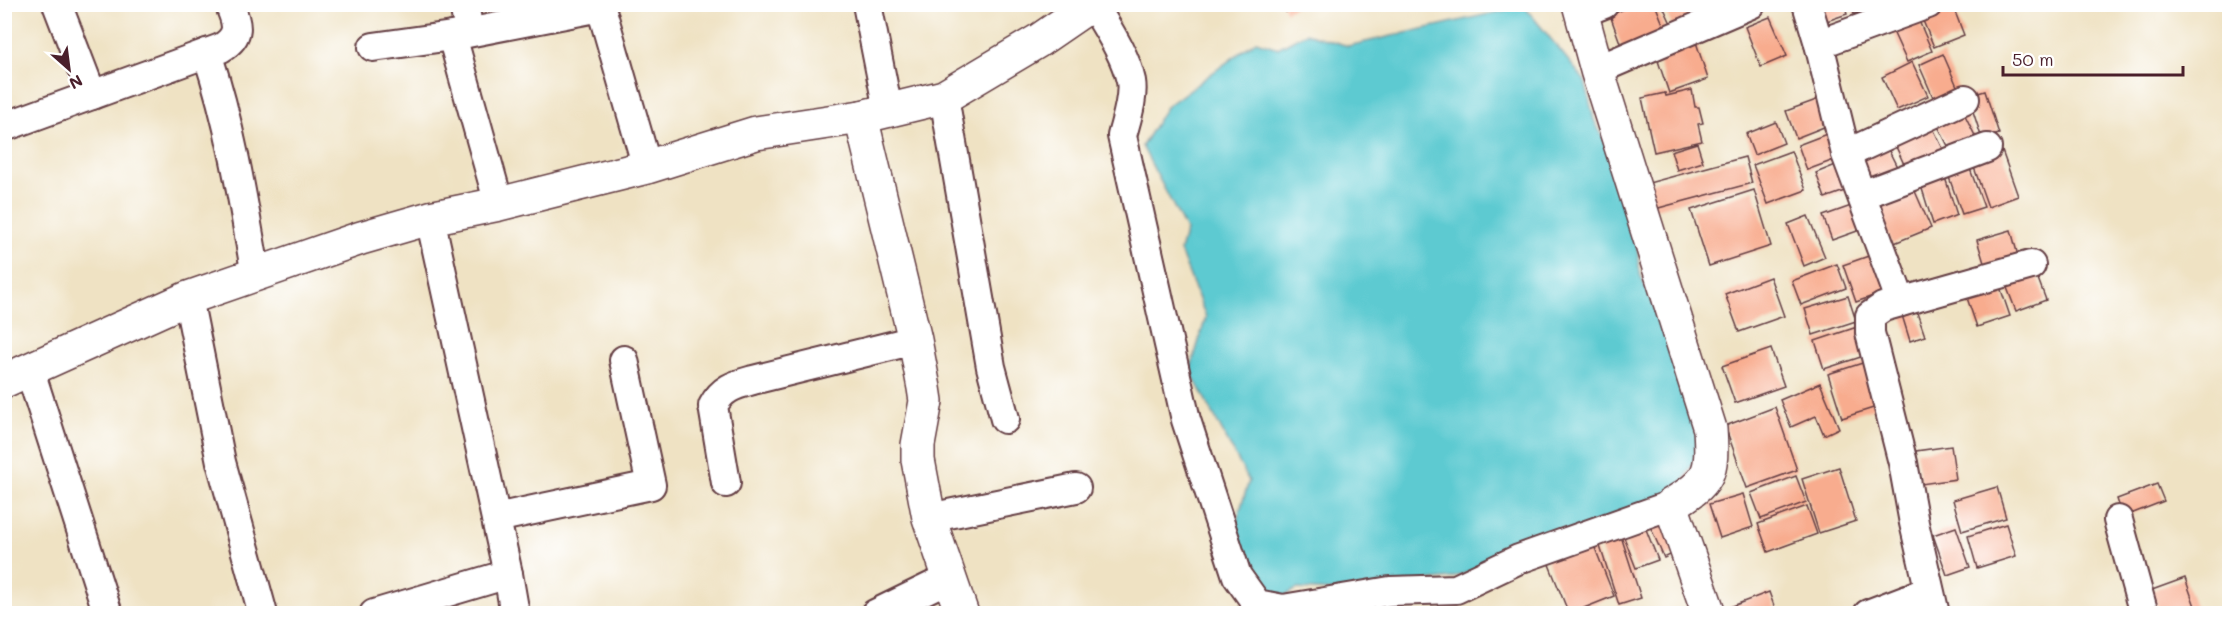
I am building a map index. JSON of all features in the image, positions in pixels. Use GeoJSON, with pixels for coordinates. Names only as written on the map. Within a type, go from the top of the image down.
{"type":"FeatureCollection","features":[{"type":"Feature","properties":{"kind":"street"},"geometry":{"type":"LineString","coordinates":[[57,4],[92,95]]}},
{"type":"Feature","properties":{"kind":"street"},"geometry":{"type":"LineString","coordinates":[[4,127],[230,43],[236,36],[236,27],[229,4]]}},
{"type":"Feature","properties":{"kind":"street"},"geometry":{"type":"LineString","coordinates":[[464,4],[461,34],[499,204]]}},
{"type":"Feature","properties":{"kind":"street"},"geometry":{"type":"LineString","coordinates":[[867,4],[875,114],[926,401],[918,445],[918,460],[929,518],[962,614]]}},
{"type":"Feature","properties":{"kind":"street"},"geometry":{"type":"LineString","coordinates":[[108,614],[17,376],[188,298],[361,238],[430,218],[499,204],[647,167],[756,133],[875,114],[944,97],[1038,41],[1093,4],[1117,46],[1131,82],[1130,99],[1122,136],[1186,420],[1237,576],[1257,604],[1279,611],[1390,591],[1456,589],[1519,559],[1671,505],[1697,489],[1707,474],[1712,459],[1710,429],[1597,70],[1588,7]]}},
{"type":"Feature","properties":{"kind":"street"},"geometry":{"type":"LineString","coordinates":[[1597,70],[1711,13],[1751,4]]}},
{"type":"Feature","properties":{"kind":"street"},"geometry":{"type":"LineString","coordinates":[[1807,4],[1846,154],[1902,302]]}},
{"type":"Feature","properties":{"kind":"street"},"geometry":{"type":"LineString","coordinates":[[1819,44],[1928,4]]}},
{"type":"Feature","properties":{"kind":"street"},"geometry":{"type":"LineString","coordinates":[[373,47],[461,34],[601,6],[647,167]]}},
{"type":"Feature","properties":{"kind":"street"},"geometry":{"type":"LineString","coordinates":[[207,53],[222,100],[234,153],[256,276]]}},
{"type":"Feature","properties":{"kind":"street"},"geometry":{"type":"LineString","coordinates":[[944,97],[991,366],[1005,419]]}},
{"type":"Feature","properties":{"kind":"street"},"geometry":{"type":"LineString","coordinates":[[1846,154],[1965,99]]}},
{"type":"Feature","properties":{"kind":"street"},"geometry":{"type":"LineString","coordinates":[[1862,195],[1987,148]]}},
{"type":"Feature","properties":{"kind":"street"},"geometry":{"type":"LineString","coordinates":[[430,218],[515,614]]}},
{"type":"Feature","properties":{"kind":"street"},"geometry":{"type":"LineString","coordinates":[[1868,614],[1932,602],[1903,463],[1868,322],[1870,316],[1876,311],[1902,302],[2031,265]]}},
{"type":"Feature","properties":{"kind":"street"},"geometry":{"type":"LineString","coordinates":[[188,298],[221,462],[263,614]]}},
{"type":"Feature","properties":{"kind":"street"},"geometry":{"type":"LineString","coordinates":[[726,483],[713,406],[719,395],[730,387],[753,380],[915,340]]}},
{"type":"Feature","properties":{"kind":"street"},"geometry":{"type":"LineString","coordinates":[[496,518],[651,485],[624,360]]}},
{"type":"Feature","properties":{"kind":"street"},"geometry":{"type":"LineString","coordinates":[[929,518],[1076,488]]}},
{"type":"Feature","properties":{"kind":"street"},"geometry":{"type":"LineString","coordinates":[[1671,505],[1709,614]]}},
{"type":"Feature","properties":{"kind":"street"},"geometry":{"type":"LineString","coordinates":[[2118,520],[2144,614]]}},
{"type":"Feature","properties":{"kind":"street"},"geometry":{"type":"LineString","coordinates":[[374,614],[508,574]]}},
{"type":"Feature","properties":{"kind":"street"},"geometry":{"type":"LineString","coordinates":[[875,614],[949,578]]}},
{"type":"Feature","properties":{"kind":"water"},"geometry":{"type":"Polygon","coordinates":[[[1524,6],[1585,81],[1594,120],[1631,190],[1640,274],[1707,434],[1677,495],[1452,578],[1334,591],[1297,589],[1269,604],[1229,546],[1249,481],[1190,371],[1206,317],[1180,251],[1186,230],[1142,146],[1166,107],[1256,41],[1278,48],[1306,33],[1348,46],[1524,6]]]}},
{"type":"Feature","properties":{"kind":"building"},"geometry":{"type":"Polygon","coordinates":[[[1282,4],[1299,4],[1286,12],[1282,4]]]}},
{"type":"Feature","properties":{"kind":"building"},"geometry":{"type":"Polygon","coordinates":[[[1636,4],[1655,4],[1667,34],[1623,51],[1610,15],[1636,4]]]}},
{"type":"Feature","properties":{"kind":"building"},"geometry":{"type":"Polygon","coordinates":[[[1662,4],[1705,4],[1711,16],[1675,32],[1662,4]]]}},
{"type":"Feature","properties":{"kind":"building"},"geometry":{"type":"Polygon","coordinates":[[[1811,4],[1844,4],[1847,14],[1818,24],[1811,4]]]}},
{"type":"Feature","properties":{"kind":"building"},"geometry":{"type":"Polygon","coordinates":[[[1850,4],[1877,4],[1877,5],[1854,14],[1850,4]]]}},
{"type":"Feature","properties":{"kind":"building"},"geometry":{"type":"Polygon","coordinates":[[[1952,4],[1964,35],[1934,47],[1921,16],[1952,4]]]}},
{"type":"Feature","properties":{"kind":"building"},"geometry":{"type":"Polygon","coordinates":[[[1916,14],[1932,51],[1907,62],[1890,25],[1916,14]]]}},
{"type":"Feature","properties":{"kind":"building"},"geometry":{"type":"Polygon","coordinates":[[[1770,17],[1787,56],[1761,67],[1745,27],[1770,17]]]}},
{"type":"Feature","properties":{"kind":"building"},"geometry":{"type":"Polygon","coordinates":[[[1696,42],[1708,79],[1669,93],[1656,55],[1696,42]]]}},
{"type":"Feature","properties":{"kind":"building"},"geometry":{"type":"Polygon","coordinates":[[[1943,54],[1960,93],[1936,104],[1919,65],[1943,54]]]}},
{"type":"Feature","properties":{"kind":"building"},"geometry":{"type":"Polygon","coordinates":[[[1912,62],[1928,96],[1897,110],[1882,77],[1912,62]]]}},
{"type":"Feature","properties":{"kind":"building"},"geometry":{"type":"Polygon","coordinates":[[[1692,90],[1695,107],[1699,107],[1703,123],[1698,124],[1702,141],[1654,152],[1642,98],[1665,93],[1666,96],[1692,90]]]}},
{"type":"Feature","properties":{"kind":"building"},"geometry":{"type":"Polygon","coordinates":[[[1985,91],[1999,134],[1982,139],[1968,96],[1985,91]]]}},
{"type":"Feature","properties":{"kind":"building"},"geometry":{"type":"Polygon","coordinates":[[[1819,99],[1829,125],[1796,138],[1786,111],[1819,99]]]}},
{"type":"Feature","properties":{"kind":"building"},"geometry":{"type":"Polygon","coordinates":[[[1962,109],[1979,144],[1953,156],[1936,122],[1962,109]]]}},
{"type":"Feature","properties":{"kind":"building"},"geometry":{"type":"Polygon","coordinates":[[[1776,122],[1784,143],[1754,155],[1746,134],[1776,122]]]}},
{"type":"Feature","properties":{"kind":"building"},"geometry":{"type":"Polygon","coordinates":[[[1930,122],[1946,155],[1908,173],[1893,140],[1930,122]]]}},
{"type":"Feature","properties":{"kind":"building"},"geometry":{"type":"Polygon","coordinates":[[[1832,132],[1842,157],[1807,170],[1798,145],[1832,132]]]}},
{"type":"Feature","properties":{"kind":"building"},"geometry":{"type":"Polygon","coordinates":[[[1697,143],[1703,162],[1677,170],[1671,151],[1697,143]]]}},
{"type":"Feature","properties":{"kind":"building"},"geometry":{"type":"Polygon","coordinates":[[[1885,143],[1899,171],[1871,184],[1858,155],[1885,143]]]}},
{"type":"Feature","properties":{"kind":"building"},"geometry":{"type":"Polygon","coordinates":[[[2001,148],[2018,196],[1988,207],[1971,159],[2001,148]]]}},
{"type":"Feature","properties":{"kind":"building"},"geometry":{"type":"Polygon","coordinates":[[[1791,151],[1806,190],[1768,204],[1753,165],[1791,151]]]}},
{"type":"Feature","properties":{"kind":"building"},"geometry":{"type":"Polygon","coordinates":[[[1745,157],[1752,183],[1651,210],[1645,184],[1745,157]]]}},
{"type":"Feature","properties":{"kind":"building"},"geometry":{"type":"Polygon","coordinates":[[[1966,158],[1984,207],[1962,214],[1945,166],[1966,158]]]}},
{"type":"Feature","properties":{"kind":"building"},"geometry":{"type":"Polygon","coordinates":[[[1843,162],[1853,188],[1825,198],[1816,173],[1843,162]]]}},
{"type":"Feature","properties":{"kind":"building"},"geometry":{"type":"Polygon","coordinates":[[[1942,168],[1957,215],[1933,224],[1918,176],[1942,168]]]}},
{"type":"Feature","properties":{"kind":"building"},"geometry":{"type":"Polygon","coordinates":[[[1911,182],[1931,228],[1892,244],[1873,198],[1911,182]]]}},
{"type":"Feature","properties":{"kind":"building"},"geometry":{"type":"Polygon","coordinates":[[[1754,190],[1771,246],[1709,266],[1691,210],[1754,190]]]}},
{"type":"Feature","properties":{"kind":"building"},"geometry":{"type":"Polygon","coordinates":[[[1854,205],[1863,229],[1832,240],[1823,216],[1854,205]]]}},
{"type":"Feature","properties":{"kind":"building"},"geometry":{"type":"Polygon","coordinates":[[[1808,216],[1825,257],[1804,266],[1788,224],[1808,216]]]}},
{"type":"Feature","properties":{"kind":"building"},"geometry":{"type":"Polygon","coordinates":[[[2011,230],[2018,256],[1985,266],[1977,240],[2011,230]]]}},
{"type":"Feature","properties":{"kind":"building"},"geometry":{"type":"Polygon","coordinates":[[[1880,252],[1893,289],[1856,302],[1843,265],[1880,252]]]}},
{"type":"Feature","properties":{"kind":"building"},"geometry":{"type":"Polygon","coordinates":[[[1837,264],[1846,288],[1801,305],[1792,281],[1837,264]]]}},
{"type":"Feature","properties":{"kind":"building"},"geometry":{"type":"Polygon","coordinates":[[[2034,268],[2046,300],[2016,311],[2004,280],[2034,268]]]}},
{"type":"Feature","properties":{"kind":"building"},"geometry":{"type":"Polygon","coordinates":[[[1770,277],[1784,316],[1739,332],[1725,294],[1770,277]]]}},
{"type":"Feature","properties":{"kind":"building"},"geometry":{"type":"Polygon","coordinates":[[[1998,281],[2010,316],[1977,327],[1965,292],[1998,281]]]}},
{"type":"Feature","properties":{"kind":"building"},"geometry":{"type":"Polygon","coordinates":[[[1848,296],[1856,321],[1813,335],[1805,309],[1848,296]]]}},
{"type":"Feature","properties":{"kind":"building"},"geometry":{"type":"Polygon","coordinates":[[[1915,307],[1925,336],[1910,341],[1901,312],[1915,307]]]}},
{"type":"Feature","properties":{"kind":"building"},"geometry":{"type":"Polygon","coordinates":[[[1860,326],[1870,354],[1824,369],[1815,341],[1860,326]]]}},
{"type":"Feature","properties":{"kind":"building"},"geometry":{"type":"Polygon","coordinates":[[[1771,349],[1784,386],[1735,403],[1722,366],[1771,349]]]}},
{"type":"Feature","properties":{"kind":"building"},"geometry":{"type":"Polygon","coordinates":[[[1872,360],[1886,404],[1842,418],[1828,374],[1872,360]]]}},
{"type":"Feature","properties":{"kind":"building"},"geometry":{"type":"Polygon","coordinates":[[[1820,383],[1839,428],[1824,435],[1816,416],[1791,427],[1780,400],[1820,383]]]}},
{"type":"Feature","properties":{"kind":"building"},"geometry":{"type":"Polygon","coordinates":[[[1775,407],[1797,470],[1747,488],[1725,426],[1775,407]]]}},
{"type":"Feature","properties":{"kind":"building"},"geometry":{"type":"Polygon","coordinates":[[[1951,446],[1956,479],[1921,484],[1916,451],[1951,446]]]}},
{"type":"Feature","properties":{"kind":"building"},"geometry":{"type":"Polygon","coordinates":[[[1839,467],[1856,521],[1819,533],[1802,479],[1839,467]]]}},
{"type":"Feature","properties":{"kind":"building"},"geometry":{"type":"Polygon","coordinates":[[[1796,476],[1806,502],[1761,519],[1751,493],[1796,476]]]}},
{"type":"Feature","properties":{"kind":"building"},"geometry":{"type":"Polygon","coordinates":[[[2157,484],[2164,501],[2123,517],[2117,499],[2157,484]]]}},
{"type":"Feature","properties":{"kind":"building"},"geometry":{"type":"Polygon","coordinates":[[[1997,487],[2006,518],[1962,531],[1953,500],[1997,487]]]}},
{"type":"Feature","properties":{"kind":"building"},"geometry":{"type":"Polygon","coordinates":[[[1743,494],[1753,527],[1720,538],[1709,504],[1743,494]]]}},
{"type":"Feature","properties":{"kind":"building"},"geometry":{"type":"Polygon","coordinates":[[[1807,506],[1817,534],[1768,552],[1758,524],[1807,506]]]}},
{"type":"Feature","properties":{"kind":"building"},"geometry":{"type":"Polygon","coordinates":[[[1669,510],[1685,548],[1664,558],[1647,519],[1669,510]]]}},
{"type":"Feature","properties":{"kind":"building"},"geometry":{"type":"Polygon","coordinates":[[[1642,519],[1658,560],[1636,568],[1620,527],[1642,519]]]}},
{"type":"Feature","properties":{"kind":"building"},"geometry":{"type":"Polygon","coordinates":[[[2006,524],[2016,556],[1977,568],[1968,536],[2006,524]]]}},
{"type":"Feature","properties":{"kind":"building"},"geometry":{"type":"Polygon","coordinates":[[[1956,527],[1970,567],[1947,575],[1933,535],[1956,527]]]}},
{"type":"Feature","properties":{"kind":"building"},"geometry":{"type":"Polygon","coordinates":[[[1619,530],[1641,598],[1619,605],[1597,537],[1619,530]]]}},
{"type":"Feature","properties":{"kind":"building"},"geometry":{"type":"Polygon","coordinates":[[[1591,538],[1614,596],[1569,614],[1546,557],[1591,538]]]}},
{"type":"Feature","properties":{"kind":"building"},"geometry":{"type":"Polygon","coordinates":[[[2185,578],[2196,609],[2182,614],[2160,614],[2152,590],[2185,578]]]}},
{"type":"Feature","properties":{"kind":"building"},"geometry":{"type":"Polygon","coordinates":[[[1769,592],[1777,614],[1732,614],[1730,607],[1769,592]]]}},
{"type":"Feature","properties":{"kind":"building"},"geometry":{"type":"Polygon","coordinates":[[[2049,608],[2051,614],[2035,614],[2035,613],[2049,608]]]}}]}
